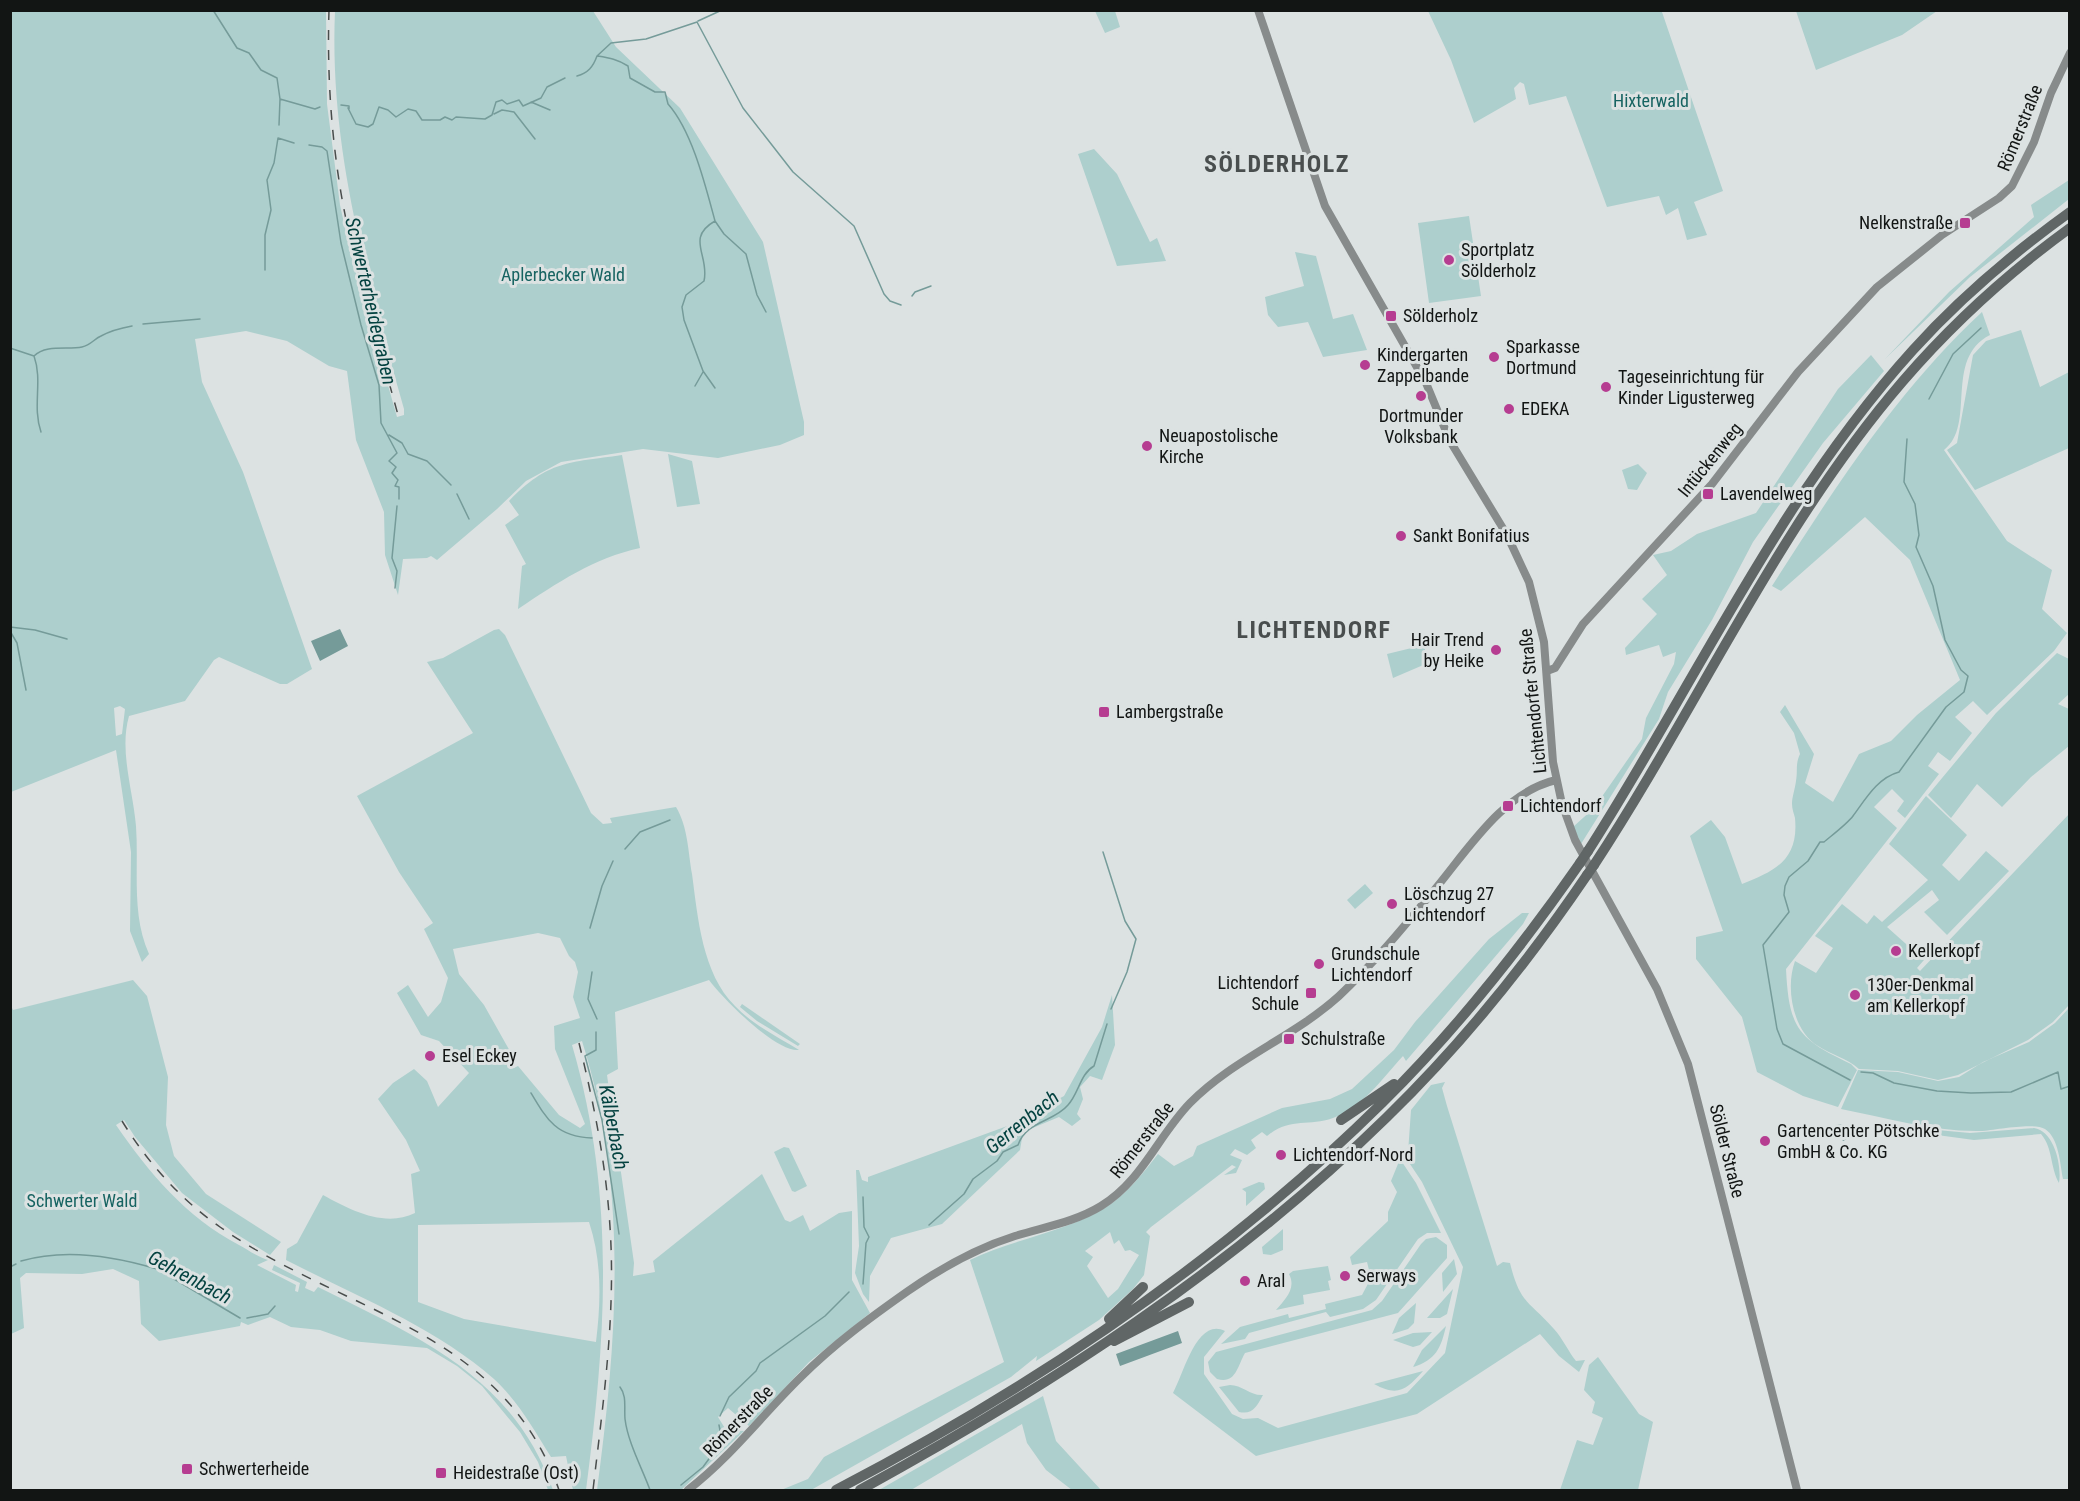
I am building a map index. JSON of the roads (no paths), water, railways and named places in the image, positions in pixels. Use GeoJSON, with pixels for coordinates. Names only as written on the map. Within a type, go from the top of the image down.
{"type":"FeatureCollection","features":[{"type":"Feature","properties":{"kind":"highway"},"geometry":{"type":"LineString","coordinates":[[836,1491],[1011,1389],[1090,1339],[1246,1225],[1343,1140],[1407,1076],[1502,969],[1580,863],[1776,536],[1842,438],[1937,324],[1984,279],[2070,212]]}},
{"type":"Feature","properties":{"kind":"highway"},"geometry":{"type":"LineString","coordinates":[[860,1491],[1014,1402],[1100,1347],[1210,1268],[1282,1210],[1386,1118],[1510,980],[1594,865],[1787,543],[1864,431],[1903,381],[1968,312],[2032,256],[2070,228]]}},
{"type":"Feature","properties":{"kind":"highway"},"geometry":{"type":"LineString","coordinates":[[1406,1108],[1424,1088],[1436,1065]]}},
{"type":"Feature","properties":{"kind":"highway"},"geometry":{"type":"LineString","coordinates":[[1341,1120],[1407,1076]]}},
{"type":"Feature","properties":{"kind":"highway"},"geometry":{"type":"LineString","coordinates":[[1090,1339],[1143,1287]]}},
{"type":"Feature","properties":{"kind":"highway"},"geometry":{"type":"LineString","coordinates":[[1100,1347],[1130,1335],[1189,1302]]}},
{"type":"Feature","properties":{"kind":"street","name":"Lichtendorfer Straße"},"geometry":{"type":"LineString","coordinates":[[1258,10],[1324,206],[1426,383],[1450,441],[1522,564],[1538,611],[1547,671],[1550,742],[1556,780],[1575,840]]}},
{"type":"Feature","properties":{"kind":"street","name":"Römerstraße"},"geometry":{"type":"LineString","coordinates":[[1958,225],[1999,198],[2016,180],[2040,129],[2055,83],[2070,53]]}},
{"type":"Feature","properties":{"kind":"street","name":"Intückenweg"},"geometry":{"type":"LineString","coordinates":[[1547,671],[1557,666],[1565,649],[1583,624],[1717,478],[1798,372],[1893,272],[1958,225]]}},
{"type":"Feature","properties":{"kind":"street","name":"Römerstraße"},"geometry":{"type":"LineString","coordinates":[[688,1491],[721,1463],[819,1360],[919,1283],[974,1252],[1016,1236],[1072,1220],[1099,1208],[1116,1196],[1137,1175],[1191,1102],[1212,1084],[1330,1004],[1380,955],[1502,810],[1529,791],[1556,780]]}},
{"type":"Feature","properties":{"kind":"street","name":"Sölder Straße"},"geometry":{"type":"LineString","coordinates":[[1575,840],[1657,989],[1688,1064],[1797,1491]]}},
{"type":"Feature","properties":{"kind":"waterway"},"geometry":{"type":"LineString","coordinates":[[213,10],[237,48],[249,53],[261,70],[277,78],[280,99],[315,109],[320,107]]}},
{"type":"Feature","properties":{"kind":"waterway"},"geometry":{"type":"LineString","coordinates":[[698,21],[722,10]]}},
{"type":"Feature","properties":{"kind":"waterway"},"geometry":{"type":"LineString","coordinates":[[597,56],[611,43],[646,39],[697,22],[743,108],[793,172],[854,226],[884,294],[890,301],[901,305]]}},
{"type":"Feature","properties":{"kind":"waterway"},"geometry":{"type":"LineString","coordinates":[[577,76],[590,69],[597,56],[613,59],[628,66],[630,78],[655,92],[665,92],[668,104],[691,143],[715,221],[701,234],[704,281],[686,295],[682,307],[684,320],[703,371],[715,388]]}},
{"type":"Feature","properties":{"kind":"waterway"},"geometry":{"type":"LineString","coordinates":[[348,108],[356,124],[368,127],[373,124],[379,107],[388,110],[396,117],[408,109],[416,111],[422,120],[440,120],[445,117],[452,120],[456,117],[485,119],[492,115],[496,102],[502,100],[507,104],[519,100],[523,106],[541,98],[547,87],[565,78]]}},
{"type":"Feature","properties":{"kind":"waterway","name":"Schwerterheidegraben"},"geometry":{"type":"LineString","coordinates":[[279,125],[280,99]]}},
{"type":"Feature","properties":{"kind":"waterway"},"geometry":{"type":"LineString","coordinates":[[531,102],[550,110]]}},
{"type":"Feature","properties":{"kind":"waterway"},"geometry":{"type":"LineString","coordinates":[[341,105],[349,106],[349,109]]}},
{"type":"Feature","properties":{"kind":"waterway"},"geometry":{"type":"LineString","coordinates":[[494,114],[502,110],[514,112],[535,139]]}},
{"type":"Feature","properties":{"kind":"waterway"},"geometry":{"type":"LineString","coordinates":[[265,270],[265,235],[271,210],[267,180],[274,163],[278,138],[294,143]]}},
{"type":"Feature","properties":{"kind":"waterway","name":"Schwerterheidegraben"},"geometry":{"type":"LineString","coordinates":[[309,145],[322,147],[327,151],[341,243],[361,325],[379,385],[381,423],[397,453],[389,461],[396,467],[392,473],[398,480],[395,486],[399,487],[399,499]]}},
{"type":"Feature","properties":{"kind":"waterway"},"geometry":{"type":"LineString","coordinates":[[715,221],[724,234],[746,254],[757,295],[766,312]]}},
{"type":"Feature","properties":{"kind":"waterway"},"geometry":{"type":"LineString","coordinates":[[912,296],[915,292],[931,286]]}},
{"type":"Feature","properties":{"kind":"waterway"},"geometry":{"type":"LineString","coordinates":[[143,324],[200,319]]}},
{"type":"Feature","properties":{"kind":"waterway"},"geometry":{"type":"LineString","coordinates":[[34,356],[45,350],[85,346],[109,332],[132,326]]}},
{"type":"Feature","properties":{"kind":"waterway"},"geometry":{"type":"LineString","coordinates":[[1929,399],[1953,354],[1981,328]]}},
{"type":"Feature","properties":{"kind":"waterway"},"geometry":{"type":"LineString","coordinates":[[10,348],[34,356],[38,375],[37,413],[41,432]]}},
{"type":"Feature","properties":{"kind":"waterway"},"geometry":{"type":"LineString","coordinates":[[695,386],[703,372]]}},
{"type":"Feature","properties":{"kind":"waterway"},"geometry":{"type":"LineString","coordinates":[[389,435],[402,443],[408,454],[427,461],[451,485]]}},
{"type":"Feature","properties":{"kind":"waterway"},"geometry":{"type":"LineString","coordinates":[[1850,1080],[1783,1044],[1777,1029],[1763,945],[1789,912],[1784,895],[1789,877],[1808,861],[1820,842],[1824,842],[1850,819],[1878,784],[1899,772],[1946,707],[1964,692],[1968,676],[1961,670],[1945,640],[1933,586],[1916,547],[1919,535],[1915,504],[1904,482],[1907,439]]}},
{"type":"Feature","properties":{"kind":"waterway"},"geometry":{"type":"LineString","coordinates":[[457,494],[469,519]]}},
{"type":"Feature","properties":{"kind":"waterway","name":"Schwerterheidegraben"},"geometry":{"type":"LineString","coordinates":[[395,588],[397,571],[392,558],[397,506]]}},
{"type":"Feature","properties":{"kind":"waterway"},"geometry":{"type":"LineString","coordinates":[[10,627],[35,630],[67,639]]}},
{"type":"Feature","properties":{"kind":"waterway"},"geometry":{"type":"LineString","coordinates":[[10,631],[17,643],[26,690]]}},
{"type":"Feature","properties":{"kind":"waterway","name":"Kälberbach"},"geometry":{"type":"LineString","coordinates":[[625,849],[640,832],[670,820]]}},
{"type":"Feature","properties":{"kind":"waterway","name":"Gerrenbach"},"geometry":{"type":"LineString","coordinates":[[1103,852],[1125,921],[1136,939],[1127,972],[1111,1009]]}},
{"type":"Feature","properties":{"kind":"waterway","name":"Kälberbach"},"geometry":{"type":"LineString","coordinates":[[590,928],[602,886],[613,861]]}},
{"type":"Feature","properties":{"kind":"waterway","name":"Kälberbach"},"geometry":{"type":"LineString","coordinates":[[592,972],[588,999],[597,1019]]}},
{"type":"Feature","properties":{"kind":"waterway","name":"Gerrenbach"},"geometry":{"type":"LineString","coordinates":[[929,1225],[964,1194],[973,1179],[997,1161],[1003,1152],[1018,1145],[1027,1131],[1062,1111],[1068,1105],[1089,1069],[1094,1066],[1107,1024]]}},
{"type":"Feature","properties":{"kind":"waterway","name":"Kälberbach"},"geometry":{"type":"LineString","coordinates":[[596,1032],[596,1050],[585,1056],[602,1120],[619,1234]]}},
{"type":"Feature","properties":{"kind":"waterway"},"geometry":{"type":"LineString","coordinates":[[1861,1072],[1873,1073],[1894,1083],[1937,1091],[2011,1092],[2058,1072],[2061,1089],[2070,1086]]}},
{"type":"Feature","properties":{"kind":"waterway"},"geometry":{"type":"LineString","coordinates":[[531,1093],[554,1125],[570,1134],[592,1138]]}},
{"type":"Feature","properties":{"kind":"waterway"},"geometry":{"type":"LineString","coordinates":[[863,1197],[864,1227],[869,1237],[866,1243],[863,1284]]}},
{"type":"Feature","properties":{"kind":"waterway","name":"Gehrenbach"},"geometry":{"type":"LineString","coordinates":[[21,1261],[72,1254],[107,1257],[141,1264],[157,1269],[240,1318]]}},
{"type":"Feature","properties":{"kind":"waterway","name":"Gehrenbach"},"geometry":{"type":"LineString","coordinates":[[10,1267],[16,1264]]}},
{"type":"Feature","properties":{"kind":"waterway","name":"Gerrenbach"},"geometry":{"type":"LineString","coordinates":[[720,1416],[729,1397],[756,1371],[760,1363],[825,1316],[849,1292]]}},
{"type":"Feature","properties":{"kind":"waterway"},"geometry":{"type":"LineString","coordinates":[[247,1318],[268,1314],[275,1306]]}},
{"type":"Feature","properties":{"kind":"waterway","name":"Gehrenbach"},"geometry":{"type":"LineString","coordinates":[[620,1387],[624,1398],[629,1437],[650,1490]]}},
{"type":"Feature","properties":{"kind":"waterway","name":"Gerrenbach"},"geometry":{"type":"LineString","coordinates":[[681,1485],[703,1467],[722,1441],[719,1425]]}},
{"type":"Feature","properties":{"kind":"railway"},"geometry":{"type":"LineString","coordinates":[[329,10],[330,102],[341,193],[359,277],[398,415]]}},
{"type":"Feature","properties":{"kind":"railway"},"geometry":{"type":"LineString","coordinates":[[579,1043],[602,1157],[610,1227],[611,1293],[608,1359],[593,1490]]}},
{"type":"Feature","properties":{"kind":"railway"},"geometry":{"type":"LineString","coordinates":[[122,1121],[143,1151],[178,1192],[220,1227],[268,1257],[415,1330],[459,1359],[499,1393],[533,1436],[559,1490]]}},
{"type":"Feature","properties":{"kind":"place","name":"Nelkenstraße"},"geometry":{"type":"Point","coordinates":[1965,223]}},
{"type":"Feature","properties":{"kind":"place","name":"Sportplatz Sölderholz"},"geometry":{"type":"Point","coordinates":[1449,260]}},
{"type":"Feature","properties":{"kind":"place","name":"Sölderholz"},"geometry":{"type":"Point","coordinates":[1391,316]}},
{"type":"Feature","properties":{"kind":"place","name":"Sparkasse Dortmund"},"geometry":{"type":"Point","coordinates":[1494,357]}},
{"type":"Feature","properties":{"kind":"place","name":"Kindergarten Zappelbande"},"geometry":{"type":"Point","coordinates":[1365,365]}},
{"type":"Feature","properties":{"kind":"place","name":"Tageseinrichtung für Kinder Ligusterweg"},"geometry":{"type":"Point","coordinates":[1606,387]}},
{"type":"Feature","properties":{"kind":"place","name":"Dortmunder Volksbank"},"geometry":{"type":"Point","coordinates":[1421,396]}},
{"type":"Feature","properties":{"kind":"place","name":"EDEKA"},"geometry":{"type":"Point","coordinates":[1509,409]}},
{"type":"Feature","properties":{"kind":"place","name":"Neuapostolische Kirche"},"geometry":{"type":"Point","coordinates":[1147,446]}},
{"type":"Feature","properties":{"kind":"place","name":"Lavendelweg"},"geometry":{"type":"Point","coordinates":[1708,494]}},
{"type":"Feature","properties":{"kind":"place","name":"Sankt Bonifatius"},"geometry":{"type":"Point","coordinates":[1401,536]}},
{"type":"Feature","properties":{"kind":"place","name":"Hair Trend by Heike"},"geometry":{"type":"Point","coordinates":[1496,650]}},
{"type":"Feature","properties":{"kind":"place","name":"Lambergstraße"},"geometry":{"type":"Point","coordinates":[1104,712]}},
{"type":"Feature","properties":{"kind":"place","name":"Lichtendorf"},"geometry":{"type":"Point","coordinates":[1508,806]}},
{"type":"Feature","properties":{"kind":"place","name":"Löschzug 27 Lichtendorf"},"geometry":{"type":"Point","coordinates":[1392,904]}},
{"type":"Feature","properties":{"kind":"place","name":"Kellerkopf"},"geometry":{"type":"Point","coordinates":[1896,951]}},
{"type":"Feature","properties":{"kind":"place","name":"Grundschule Lichtendorf"},"geometry":{"type":"Point","coordinates":[1319,964]}},
{"type":"Feature","properties":{"kind":"place","name":"Lichtendorf Schule"},"geometry":{"type":"Point","coordinates":[1311,993]}},
{"type":"Feature","properties":{"kind":"place","name":"130er-Denkmal am Kellerkopf"},"geometry":{"type":"Point","coordinates":[1855,995]}},
{"type":"Feature","properties":{"kind":"place","name":"Schulstraße"},"geometry":{"type":"Point","coordinates":[1289,1039]}},
{"type":"Feature","properties":{"kind":"place","name":"Esel Eckey"},"geometry":{"type":"Point","coordinates":[430,1056]}},
{"type":"Feature","properties":{"kind":"place","name":"Gartencenter Pötschke GmbH & Co. KG"},"geometry":{"type":"Point","coordinates":[1765,1141]}},
{"type":"Feature","properties":{"kind":"place","name":"Lichtendorf-Nord"},"geometry":{"type":"Point","coordinates":[1281,1155]}},
{"type":"Feature","properties":{"kind":"place","name":"Serways"},"geometry":{"type":"Point","coordinates":[1345,1276]}},
{"type":"Feature","properties":{"kind":"place","name":"Aral"},"geometry":{"type":"Point","coordinates":[1245,1281]}},
{"type":"Feature","properties":{"kind":"place","name":"Schwerterheide"},"geometry":{"type":"Point","coordinates":[187,1469]}},
{"type":"Feature","properties":{"kind":"place","name":"Heidestraße (Ost)"},"geometry":{"type":"Point","coordinates":[441,1473]}},
{"type":"Feature","properties":{"kind":"district","name":"SÖLDERHOLZ"},"geometry":{"type":"Point","coordinates":[1277,164]}},
{"type":"Feature","properties":{"kind":"district","name":"LICHTENDORF"},"geometry":{"type":"Point","coordinates":[1314,630]}},
{"type":"Feature","properties":{"kind":"park label","name":"Hixterwald"},"geometry":{"type":"Point","coordinates":[1651,101]}},
{"type":"Feature","properties":{"kind":"park label","name":"Aplerbecker Wald"},"geometry":{"type":"Point","coordinates":[563,275]}},
{"type":"Feature","properties":{"kind":"park label","name":"Schwerter Wald"},"geometry":{"type":"Point","coordinates":[82,1201]}}]}
